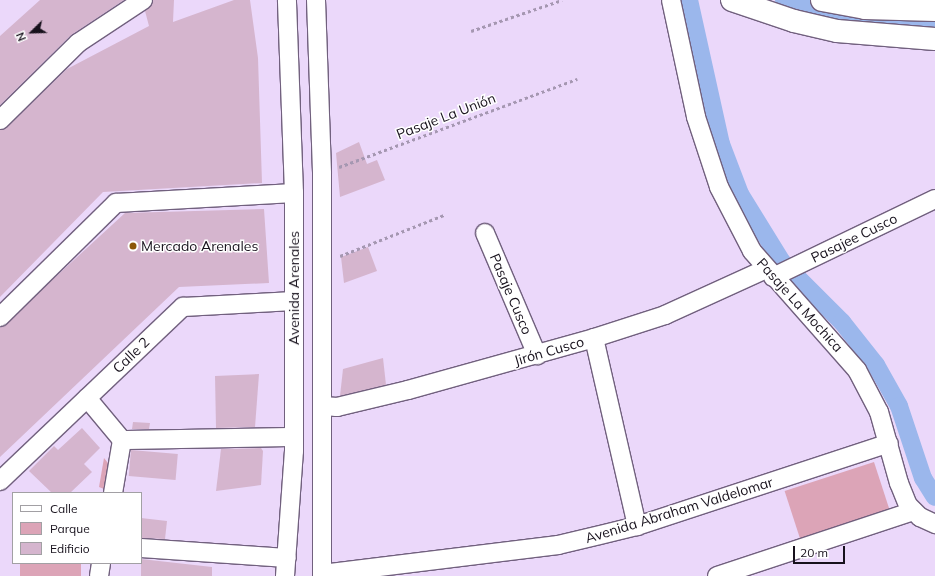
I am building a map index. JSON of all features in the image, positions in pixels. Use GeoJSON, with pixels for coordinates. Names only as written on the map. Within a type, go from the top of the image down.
{"type":"FeatureCollection","features":[{"type":"Feature","properties":{"kind":"main road"},"geometry":{"type":"LineString","coordinates":[[732,0],[794,21],[837,31],[935,39]]}},
{"type":"Feature","properties":{"kind":"main road"},"geometry":{"type":"LineString","coordinates":[[822,0],[865,8],[935,10]]}},
{"type":"Feature","properties":{"kind":"street"},"geometry":{"type":"LineString","coordinates":[[0,120],[78,43],[143,0]]}},
{"type":"Feature","properties":{"kind":"street","name":"Avenida Arenales"},"geometry":{"type":"LineString","coordinates":[[285,576],[294,437],[294,193],[287,0]]}},
{"type":"Feature","properties":{"kind":"street","name":"Avenida Arenales"},"geometry":{"type":"LineString","coordinates":[[316,0],[322,174],[323,263],[322,575]]}},
{"type":"Feature","properties":{"kind":"street","name":"Pasaje La Mochica"},"geometry":{"type":"LineString","coordinates":[[671,0],[705,151],[719,188],[752,251],[769,273],[857,370],[872,397],[889,443],[899,483],[914,511]]}},
{"type":"Feature","properties":{"kind":"street"},"geometry":{"type":"LineString","coordinates":[[0,317],[116,203],[294,193]]}},
{"type":"Feature","properties":{"kind":"street","name":"Pasajee Cusco"},"geometry":{"type":"LineString","coordinates":[[769,273],[935,199]]}},
{"type":"Feature","properties":{"kind":"street","name":"Pasaje Cusco"},"geometry":{"type":"LineString","coordinates":[[485,233],[537,355]]}},
{"type":"Feature","properties":{"kind":"street","name":"Jirón Cusco"},"geometry":{"type":"LineString","coordinates":[[323,406],[346,405],[537,355],[671,313],[769,273]]}},
{"type":"Feature","properties":{"kind":"street","name":"Calle 2"},"geometry":{"type":"LineString","coordinates":[[0,481],[91,402],[183,307],[294,301]]}},
{"type":"Feature","properties":{"kind":"street"},"geometry":{"type":"LineString","coordinates":[[594,338],[637,526]]}},
{"type":"Feature","properties":{"kind":"street"},"geometry":{"type":"LineString","coordinates":[[91,402],[122,440],[113,492]]}},
{"type":"Feature","properties":{"kind":"street"},"geometry":{"type":"LineString","coordinates":[[122,440],[294,437]]}},
{"type":"Feature","properties":{"kind":"street","name":"Avenida Abraham Valdelomar"},"geometry":{"type":"LineString","coordinates":[[322,575],[558,545],[637,526],[889,443]]}},
{"type":"Feature","properties":{"kind":"street"},"geometry":{"type":"LineString","coordinates":[[717,576],[914,511],[935,524]]}},
{"type":"Feature","properties":{"kind":"street"},"geometry":{"type":"LineString","coordinates":[[142,548],[287,558]]}},
{"type":"Feature","properties":{"kind":"street"},"geometry":{"type":"LineString","coordinates":[[99,576],[101,564]]}},
{"type":"Feature","properties":{"kind":"path"},"geometry":{"type":"LineString","coordinates":[[471,31],[562,0]]}},
{"type":"Feature","properties":{"kind":"path","name":"Pasaje La Unión"},"geometry":{"type":"LineString","coordinates":[[322,174],[577,79]]}},
{"type":"Feature","properties":{"kind":"path"},"geometry":{"type":"LineString","coordinates":[[323,263],[444,215]]}},
{"type":"Feature","properties":{"kind":"green space"},"geometry":{"type":"Polygon","coordinates":[[[104,458],[108,463],[104,489],[99,487],[104,458]]]}},
{"type":"Feature","properties":{"kind":"green space"},"geometry":{"type":"Polygon","coordinates":[[[874,462],[890,511],[801,541],[785,491],[874,462]]]}},
{"type":"Feature","properties":{"kind":"green space"},"geometry":{"type":"Polygon","coordinates":[[[20,564],[81,564],[81,576],[20,576],[20,564]]]}},
{"type":"Feature","properties":{"kind":"building"},"geometry":{"type":"Polygon","coordinates":[[[40,0],[124,0],[71,35],[0,105],[0,36],[40,0]]]}},
{"type":"Feature","properties":{"kind":"building"},"geometry":{"type":"Polygon","coordinates":[[[153,0],[174,0],[173,22],[234,0],[250,0],[258,58],[262,183],[103,192],[0,297],[0,130],[7,127],[67,69],[149,26],[145,11],[153,0]]]}},
{"type":"Feature","properties":{"kind":"building"},"geometry":{"type":"Polygon","coordinates":[[[359,142],[367,164],[377,160],[385,180],[340,197],[336,153],[359,142]]]}},
{"type":"Feature","properties":{"kind":"building"},"geometry":{"type":"Polygon","coordinates":[[[264,209],[269,283],[179,287],[0,457],[0,328],[125,213],[264,209]]]}},
{"type":"Feature","properties":{"kind":"building"},"geometry":{"type":"Polygon","coordinates":[[[368,247],[377,271],[344,283],[341,257],[368,247]]]}},
{"type":"Feature","properties":{"kind":"building"},"geometry":{"type":"Polygon","coordinates":[[[383,358],[386,385],[340,396],[343,369],[383,358]]]}},
{"type":"Feature","properties":{"kind":"building"},"geometry":{"type":"Polygon","coordinates":[[[259,374],[255,427],[216,428],[215,376],[259,374]]]}},
{"type":"Feature","properties":{"kind":"building"},"geometry":{"type":"Polygon","coordinates":[[[133,422],[150,423],[149,429],[132,429],[133,422]]]}},
{"type":"Feature","properties":{"kind":"building"},"geometry":{"type":"Polygon","coordinates":[[[82,428],[100,448],[84,464],[92,472],[71,492],[51,492],[29,471],[54,446],[58,450],[82,428]]]}},
{"type":"Feature","properties":{"kind":"building"},"geometry":{"type":"Polygon","coordinates":[[[261,448],[263,451],[261,485],[216,491],[221,449],[261,448]]]}},
{"type":"Feature","properties":{"kind":"building"},"geometry":{"type":"Polygon","coordinates":[[[131,450],[178,454],[176,480],[129,476],[131,450]]]}},
{"type":"Feature","properties":{"kind":"building"},"geometry":{"type":"Polygon","coordinates":[[[142,518],[167,521],[165,539],[142,538],[142,518]]]}},
{"type":"Feature","properties":{"kind":"building"},"geometry":{"type":"Polygon","coordinates":[[[142,559],[212,567],[212,576],[141,576],[142,559]]]}},
{"type":"Feature","properties":{"kind":"waterway"},"geometry":{"type":"LineString","coordinates":[[689,0],[721,144],[740,194],[782,262],[842,322],[876,365],[899,406],[923,478],[935,497]]}},
{"type":"Feature","properties":{"kind":"waterway"},"geometry":{"type":"LineString","coordinates":[[784,0],[860,18],[935,22]]}},
{"type":"Feature","properties":{"kind":"place","name":"Mercado Arenales"},"geometry":{"type":"Point","coordinates":[133,246]}}]}
